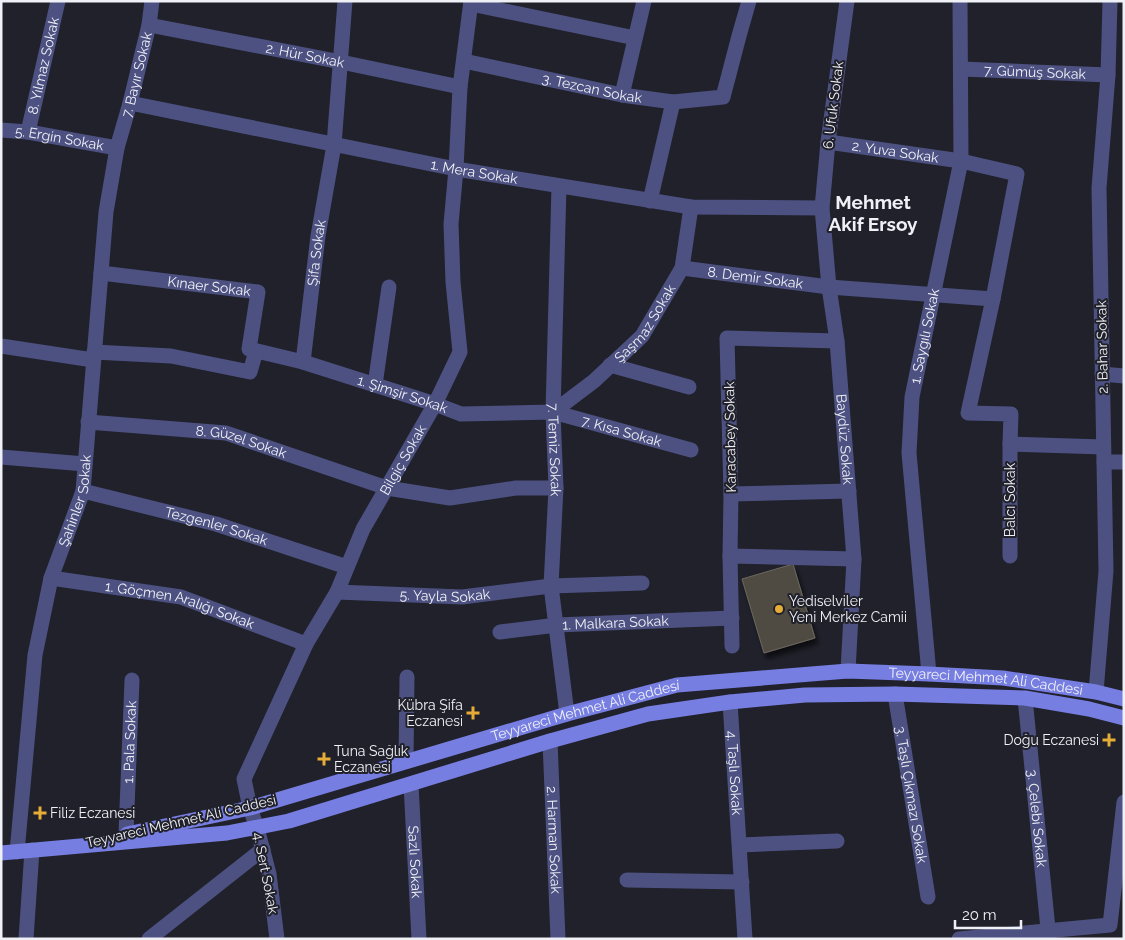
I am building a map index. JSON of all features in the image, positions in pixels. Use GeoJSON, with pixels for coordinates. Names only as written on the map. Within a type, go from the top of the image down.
{"type":"FeatureCollection","features":[{"type":"Feature","properties":{"kind":"main road","name":"Teyyareci Mehmet Ali Caddesi"},"geometry":{"type":"LineString","coordinates":[[60,848],[250,808],[567,714],[677,685],[848,671],[1003,678],[1096,692],[1124,699]]}},
{"type":"Feature","properties":{"kind":"main road","name":"Teyyareci Mehmet Ali Caddesi"},"geometry":{"type":"LineString","coordinates":[[16,852],[227,833],[257,828],[289,821],[648,714],[730,702],[806,695],[895,694],[1025,698],[1089,709],[1124,718]]}},
{"type":"Feature","properties":{"kind":"street","name":"8. Yılmaz Sokak"},"geometry":{"type":"LineString","coordinates":[[28,132],[58,1]]}},
{"type":"Feature","properties":{"kind":"street","name":"7. Bayır Sokak"},"geometry":{"type":"LineString","coordinates":[[117,148],[149,25],[152,1]]}},
{"type":"Feature","properties":{"kind":"street","name":"Şifa Sokak"},"geometry":{"type":"LineString","coordinates":[[303,362],[318,236],[334,145],[345,1]]}},
{"type":"Feature","properties":{"kind":"street"},"geometry":{"type":"LineString","coordinates":[[622,95],[644,1]]}},
{"type":"Feature","properties":{"kind":"street","name":"3. Tezcan Sokak"},"geometry":{"type":"LineString","coordinates":[[464,61],[622,95],[673,102],[723,97],[749,1]]}},
{"type":"Feature","properties":{"kind":"street","name":"6. Ufuk Sokak"},"geometry":{"type":"LineString","coordinates":[[822,208],[828,142],[847,1]]}},
{"type":"Feature","properties":{"kind":"street","name":"1. Saygılı Sokak"},"geometry":{"type":"LineString","coordinates":[[929,674],[909,453],[912,397],[962,160],[960,1]]}},
{"type":"Feature","properties":{"kind":"street","name":"2. Bahar Sokak"},"geometry":{"type":"LineString","coordinates":[[1096,692],[1106,571],[1099,188],[1108,76],[1110,1]]}},
{"type":"Feature","properties":{"kind":"street"},"geometry":{"type":"LineString","coordinates":[[471,2],[636,38]]}},
{"type":"Feature","properties":{"kind":"street","name":"Bilgiç Sokak"},"geometry":{"type":"LineString","coordinates":[[250,808],[244,779],[306,644],[337,592],[363,529],[436,404],[460,352],[453,282],[451,224],[460,87],[471,2]]}},
{"type":"Feature","properties":{"kind":"street","name":"2. Hür Sokak"},"geometry":{"type":"LineString","coordinates":[[149,25],[460,87]]}},
{"type":"Feature","properties":{"kind":"street","name":"7. Gümüş Sokak"},"geometry":{"type":"LineString","coordinates":[[961,69],[1108,76]]}},
{"type":"Feature","properties":{"kind":"street"},"geometry":{"type":"LineString","coordinates":[[650,201],[673,102]]}},
{"type":"Feature","properties":{"kind":"street","name":"1. Mera Sokak"},"geometry":{"type":"LineString","coordinates":[[130,103],[456,169],[650,201],[691,207],[822,208]]}},
{"type":"Feature","properties":{"kind":"street","name":"5. Ergin Sokak"},"geometry":{"type":"LineString","coordinates":[[1,130],[28,132],[117,148]]}},
{"type":"Feature","properties":{"kind":"street","name":"2. Yuva Sokak"},"geometry":{"type":"LineString","coordinates":[[828,142],[962,160],[1018,174],[993,299]]}},
{"type":"Feature","properties":{"kind":"street","name":"Şahinler Sokak"},"geometry":{"type":"LineString","coordinates":[[26,939],[16,852],[35,655],[51,578],[83,491],[106,212],[117,148]]}},
{"type":"Feature","properties":{"kind":"street","name":"7. Temiz Sokak"},"geometry":{"type":"LineString","coordinates":[[559,186],[553,412],[556,488],[552,586],[567,714]]}},
{"type":"Feature","properties":{"kind":"street","name":"Şaşmaz Sokak"},"geometry":{"type":"LineString","coordinates":[[553,412],[594,381],[642,336],[682,268],[691,207]]}},
{"type":"Feature","properties":{"kind":"street","name":"Baydüz Sokak"},"geometry":{"type":"LineString","coordinates":[[822,208],[829,287],[837,341],[854,559],[848,671]]}},
{"type":"Feature","properties":{"kind":"street","name":"8. Demir Sokak"},"geometry":{"type":"LineString","coordinates":[[682,268],[829,287],[993,299]]}},
{"type":"Feature","properties":{"kind":"street","name":"Kınaer Sokak"},"geometry":{"type":"LineString","coordinates":[[101,273],[258,292],[252,350]]}},
{"type":"Feature","properties":{"kind":"street"},"geometry":{"type":"LineString","coordinates":[[375,385],[389,287]]}},
{"type":"Feature","properties":{"kind":"street","name":"Balcı Sokak"},"geometry":{"type":"LineString","coordinates":[[993,299],[968,413],[1011,414],[1010,556]]}},
{"type":"Feature","properties":{"kind":"street","name":"Karacabey Sokak"},"geometry":{"type":"LineString","coordinates":[[732,646],[727,338],[837,341]]}},
{"type":"Feature","properties":{"kind":"street"},"geometry":{"type":"LineString","coordinates":[[1,346],[94,356],[170,356],[250,372],[252,350]]}},
{"type":"Feature","properties":{"kind":"street","name":"1. Şimşir Sokak"},"geometry":{"type":"LineString","coordinates":[[252,350],[303,362],[436,404],[461,414],[553,412]]}},
{"type":"Feature","properties":{"kind":"street"},"geometry":{"type":"LineString","coordinates":[[610,365],[689,387]]}},
{"type":"Feature","properties":{"kind":"street"},"geometry":{"type":"LineString","coordinates":[[1102,374],[1124,376]]}},
{"type":"Feature","properties":{"kind":"street","name":"7. Kısa Sokak"},"geometry":{"type":"LineString","coordinates":[[553,412],[691,450]]}},
{"type":"Feature","properties":{"kind":"street","name":"8. Güzel Sokak"},"geometry":{"type":"LineString","coordinates":[[88,422],[226,433],[387,488],[450,498],[516,488],[556,488]]}},
{"type":"Feature","properties":{"kind":"street","name":"Balcı Sokak"},"geometry":{"type":"LineString","coordinates":[[1010,444],[1104,454],[1124,462]]}},
{"type":"Feature","properties":{"kind":"street"},"geometry":{"type":"LineString","coordinates":[[1,456],[85,464]]}},
{"type":"Feature","properties":{"kind":"street","name":"Tezgenler Sokak"},"geometry":{"type":"LineString","coordinates":[[83,491],[216,524],[347,567]]}},
{"type":"Feature","properties":{"kind":"street"},"geometry":{"type":"LineString","coordinates":[[731,494],[849,491]]}},
{"type":"Feature","properties":{"kind":"street"},"geometry":{"type":"LineString","coordinates":[[730,556],[854,559]]}},
{"type":"Feature","properties":{"kind":"street","name":"1. Göçmen Aralığı Sokak"},"geometry":{"type":"LineString","coordinates":[[51,578],[181,596],[306,644]]}},
{"type":"Feature","properties":{"kind":"street","name":"5. Yayla Sokak"},"geometry":{"type":"LineString","coordinates":[[337,592],[462,596],[552,586],[642,583]]}},
{"type":"Feature","properties":{"kind":"street","name":"1. Malkara Sokak"},"geometry":{"type":"LineString","coordinates":[[500,632],[557,625],[732,618]]}},
{"type":"Feature","properties":{"kind":"street"},"geometry":{"type":"LineString","coordinates":[[406,761],[408,677]]}},
{"type":"Feature","properties":{"kind":"street","name":"1. Pala Sokak"},"geometry":{"type":"LineString","coordinates":[[126,834],[132,680]]}},
{"type":"Feature","properties":{"kind":"street","name":"3. Taşlı Çıkmazı Sokak"},"geometry":{"type":"LineString","coordinates":[[895,694],[928,897]]}},
{"type":"Feature","properties":{"kind":"street","name":"3. Çelebi Sokak"},"geometry":{"type":"LineString","coordinates":[[1025,698],[1049,935]]}},
{"type":"Feature","properties":{"kind":"street","name":"4. Taşlı Sokak"},"geometry":{"type":"LineString","coordinates":[[730,702],[745,939]]}},
{"type":"Feature","properties":{"kind":"street","name":"2. Harman Sokak"},"geometry":{"type":"LineString","coordinates":[[550,742],[558,939]]}},
{"type":"Feature","properties":{"kind":"street","name":"Sazlı Sokak"},"geometry":{"type":"LineString","coordinates":[[411,784],[419,939]]}},
{"type":"Feature","properties":{"kind":"street"},"geometry":{"type":"LineString","coordinates":[[959,939],[1049,935],[1110,925],[1124,802]]}},
{"type":"Feature","properties":{"kind":"street","name":"4. Sert Sokak"},"geometry":{"type":"LineString","coordinates":[[250,808],[269,874],[277,939]]}},
{"type":"Feature","properties":{"kind":"street"},"geometry":{"type":"LineString","coordinates":[[740,845],[837,841]]}},
{"type":"Feature","properties":{"kind":"street"},"geometry":{"type":"LineString","coordinates":[[149,939],[263,849]]}},
{"type":"Feature","properties":{"kind":"street"},"geometry":{"type":"LineString","coordinates":[[626,880],[742,882]]}},
{"type":"Feature","properties":{"kind":"building","name":"Yediselviler Yeni Merkez Camii"},"geometry":{"type":"Polygon","coordinates":[[[793,564],[815,638],[764,653],[742,579],[793,564]]]}},
{"type":"Feature","properties":{"kind":"place","name":"Yediselviler Yeni Merkez Camii"},"geometry":{"type":"Point","coordinates":[779,609]}},
{"type":"Feature","properties":{"kind":"place","name":"Kübra Şifa Eczanesi"},"geometry":{"type":"Point","coordinates":[473,713]}},
{"type":"Feature","properties":{"kind":"place","name":"Doğu Eczanesi"},"geometry":{"type":"Point","coordinates":[1109,740]}},
{"type":"Feature","properties":{"kind":"place","name":"Tuna Sağlık Eczanesi"},"geometry":{"type":"Point","coordinates":[324,759]}},
{"type":"Feature","properties":{"kind":"place","name":"Filiz Eczanesi"},"geometry":{"type":"Point","coordinates":[40,813]}},
{"type":"Feature","properties":{"kind":"district","name":"Mehmet Akif Ersoy"},"geometry":{"type":"Point","coordinates":[873,213]}}]}
